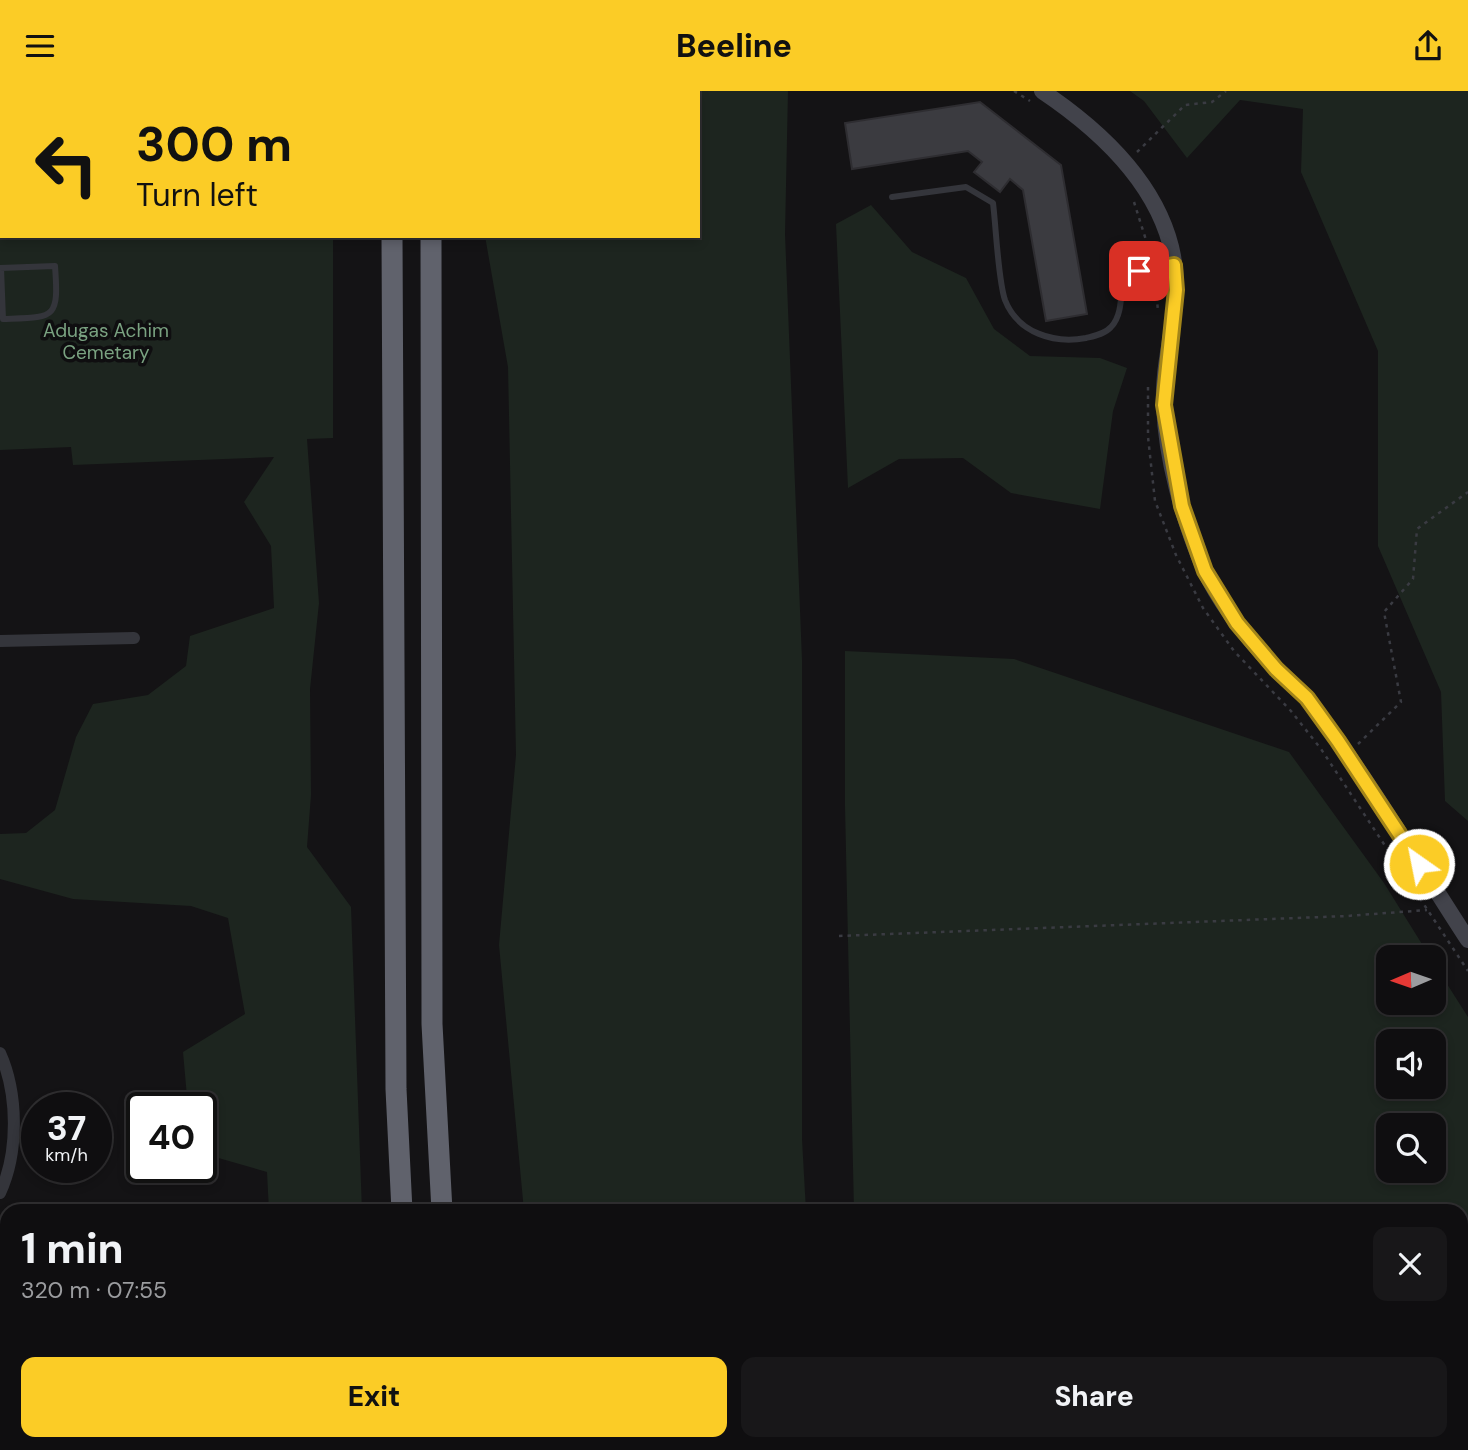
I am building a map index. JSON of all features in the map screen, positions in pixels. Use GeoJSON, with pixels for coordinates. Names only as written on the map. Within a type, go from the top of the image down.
{"type":"FeatureCollection","features":[{"type":"Feature","properties":{"kind":"highway"},"geometry":{"type":"LineString","coordinates":[[392,238],[396,1075],[402,1204]]}},
{"type":"Feature","properties":{"kind":"highway"},"geometry":{"type":"LineString","coordinates":[[431,238],[432,1024],[442,1204]]}},
{"type":"Feature","properties":{"kind":"highway"},"geometry":{"type":"LineString","coordinates":[[432,1024],[455,1204]]}},
{"type":"Feature","properties":{"kind":"street"},"geometry":{"type":"LineString","coordinates":[[1038,97],[1094,128],[1127,161],[1148,193],[1174,265],[1176,290],[1164,405],[1182,506],[1200,558],[1237,623],[1276,669],[1307,698],[1348,754],[1468,940]]}},
{"type":"Feature","properties":{"kind":"street"},"geometry":{"type":"LineString","coordinates":[[0,641],[134,638]]}},
{"type":"Feature","properties":{"kind":"street"},"geometry":{"type":"LineString","coordinates":[[0,1053],[10,1083],[13,1110],[9,1164],[0,1193]]}},
{"type":"Feature","properties":{"kind":"lane"},"geometry":{"type":"LineString","coordinates":[[892,197],[966,187],[993,203],[1005,300],[1021,322],[1046,339],[1073,340],[1097,335],[1111,327],[1120,308],[1122,286],[1139,271],[1174,265]]}},
{"type":"Feature","properties":{"kind":"lane"},"geometry":{"type":"LineString","coordinates":[[55,266],[58,302],[51,313],[42,317],[3,319],[0,268],[55,266]]}},
{"type":"Feature","properties":{"kind":"path"},"geometry":{"type":"LineString","coordinates":[[1014,91],[1038,97]]}},
{"type":"Feature","properties":{"kind":"path"},"geometry":{"type":"LineString","coordinates":[[1127,161],[1185,105],[1212,102],[1226,91]]}},
{"type":"Feature","properties":{"kind":"path"},"geometry":{"type":"LineString","coordinates":[[1133,200],[1149,245],[1158,313]]}},
{"type":"Feature","properties":{"kind":"path"},"geometry":{"type":"LineString","coordinates":[[1148,385],[1148,437],[1155,501],[1176,555],[1203,608],[1234,651],[1291,711],[1321,749],[1468,971]]}},
{"type":"Feature","properties":{"kind":"path"},"geometry":{"type":"LineString","coordinates":[[1348,754],[1401,702],[1384,612],[1413,579],[1417,529],[1468,492]]}},
{"type":"Feature","properties":{"kind":"path"},"geometry":{"type":"LineString","coordinates":[[839,936],[1347,916],[1448,909]]}},
{"type":"Feature","properties":{"kind":"green space"},"geometry":{"type":"Polygon","coordinates":[[[700,91],[788,91],[785,234],[802,660],[802,1139],[806,1204],[523,1204],[499,945],[516,755],[508,367],[485,238],[700,238],[700,91]]]}},
{"type":"Feature","properties":{"kind":"green space"},"geometry":{"type":"Polygon","coordinates":[[[1130,91],[1468,91],[1468,821],[1445,801],[1441,692],[1378,546],[1378,351],[1301,172],[1303,109],[1240,100],[1187,158],[1144,101],[1130,91]]]}},
{"type":"Feature","properties":{"kind":"green space"},"geometry":{"type":"Polygon","coordinates":[[[871,205],[912,252],[966,278],[994,329],[1030,356],[1100,358],[1127,368],[1113,411],[1100,509],[1011,493],[963,458],[899,459],[848,488],[836,224],[871,205]]]}},
{"type":"Feature","properties":{"kind":"green space","name":"Adugas Achim Cemetary"},"geometry":{"type":"Polygon","coordinates":[[[0,238],[333,238],[333,438],[307,439],[319,603],[310,689],[311,795],[307,847],[351,907],[362,1204],[269,1204],[267,1172],[217,1158],[217,1092],[187,1092],[183,1052],[245,1014],[228,918],[191,906],[73,899],[0,879],[0,834],[26,833],[55,810],[76,737],[93,704],[148,695],[186,666],[190,636],[274,608],[271,546],[244,502],[274,457],[73,465],[71,447],[0,450],[0,238]]]}},
{"type":"Feature","properties":{"kind":"green space"},"geometry":{"type":"Polygon","coordinates":[[[845,651],[1014,659],[1289,752],[1384,883],[1423,945],[1376,945],[1376,1015],[1446,1015],[1446,982],[1468,1017],[1468,1204],[854,1204],[845,806],[845,651]]]}},
{"type":"Feature","properties":{"kind":"building"},"geometry":{"type":"Polygon","coordinates":[[[980,102],[1061,165],[1087,314],[1046,321],[1023,190],[1010,179],[1000,192],[974,172],[982,162],[968,151],[852,169],[845,123],[980,102]]]}},
{"type":"Feature","properties":{"kind":"route"},"geometry":{"type":"LineString","coordinates":[[1139,271],[1174,265],[1176,290],[1164,405],[1182,506],[1205,571],[1237,623],[1276,669],[1307,698],[1348,754],[1419,864]]}}]}
